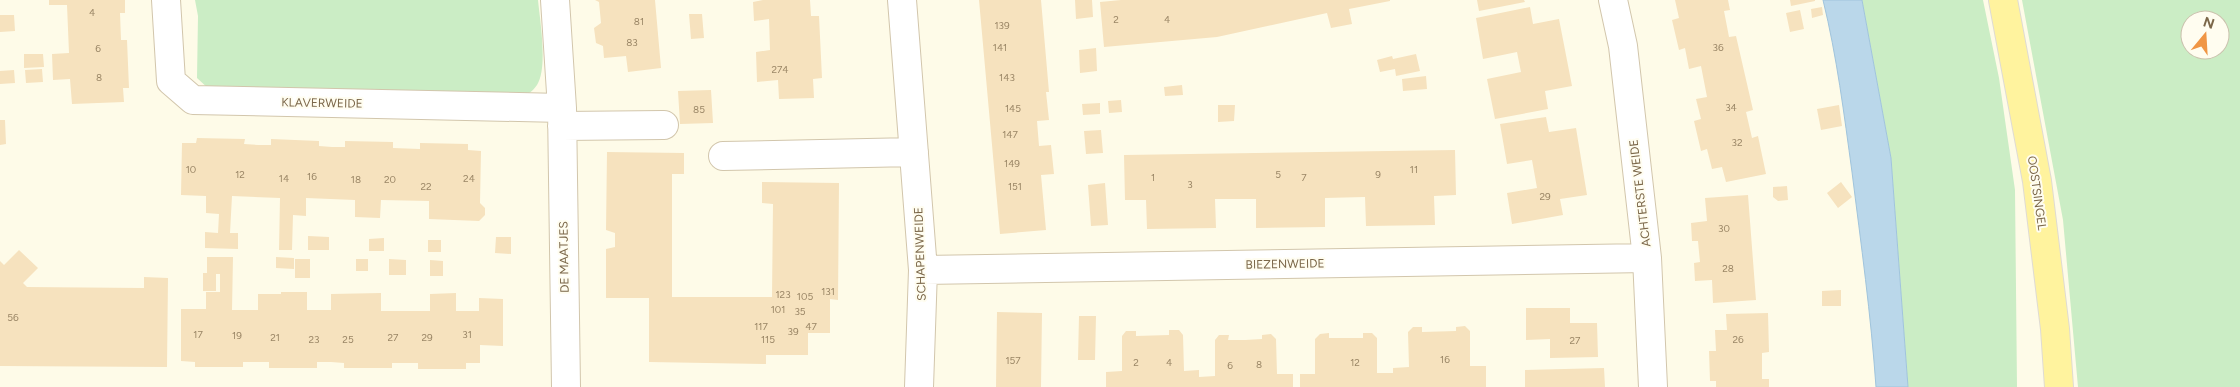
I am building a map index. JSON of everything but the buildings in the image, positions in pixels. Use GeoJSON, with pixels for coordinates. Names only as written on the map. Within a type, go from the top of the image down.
{"type":"FeatureCollection","features":[{"type":"Feature","properties":{"kind":"main road","name":"OOSTSINGEL"},"geometry":{"type":"LineString","coordinates":[[2003,0],[2037,181],[2055,329],[2058,387]]}},
{"type":"Feature","properties":{"kind":"street","name":"KLAVERWEIDE"},"geometry":{"type":"LineString","coordinates":[[166,0],[171,81],[193,100],[562,117]]}},
{"type":"Feature","properties":{"kind":"street","name":"DE MAATJES"},"geometry":{"type":"LineString","coordinates":[[555,0],[562,117],[566,387]]}},
{"type":"Feature","properties":{"kind":"street","name":"SCHAPENWEIDE"},"geometry":{"type":"LineString","coordinates":[[902,0],[923,270],[919,387]]}},
{"type":"Feature","properties":{"kind":"street","name":"ACHTERSTE WEIDE"},"geometry":{"type":"LineString","coordinates":[[1613,0],[1623,46],[1647,258],[1653,387]]}},
{"type":"Feature","properties":{"kind":"street"},"geometry":{"type":"LineString","coordinates":[[562,117],[664,125]]}},
{"type":"Feature","properties":{"kind":"street"},"geometry":{"type":"LineString","coordinates":[[722,156],[914,152]]}},
{"type":"Feature","properties":{"kind":"street","name":"BIEZENWEIDE"},"geometry":{"type":"LineString","coordinates":[[923,270],[1647,258]]}},
{"type":"Feature","properties":{"kind":"green space"},"geometry":{"type":"Polygon","coordinates":[[[195,0],[538,0],[543,56],[542,68],[537,85],[522,98],[210,90],[197,78],[198,16],[195,0]]]}},
{"type":"Feature","properties":{"kind":"green space"},"geometry":{"type":"Polygon","coordinates":[[[1862,0],[1983,0],[1999,78],[2015,190],[2017,387],[1908,387],[1891,158],[1862,0]]]}},
{"type":"Feature","properties":{"kind":"green space"},"geometry":{"type":"Polygon","coordinates":[[[2022,0],[2240,0],[2240,387],[2078,387],[2063,220],[2022,0]]]}},
{"type":"Feature","properties":{"kind":"water"},"geometry":{"type":"Polygon","coordinates":[[[1823,0],[1862,0],[1891,158],[1908,387],[1876,387],[1869,306],[1849,150],[1836,64],[1823,0]]]}}]}
